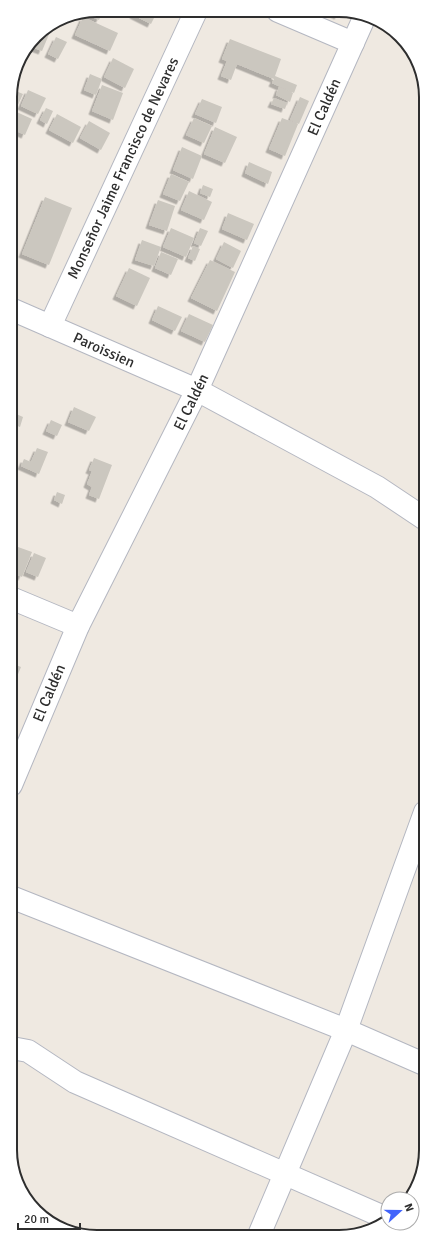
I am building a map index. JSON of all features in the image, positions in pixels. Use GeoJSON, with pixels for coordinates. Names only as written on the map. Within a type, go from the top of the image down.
{"type":"FeatureCollection","features":[{"type":"Feature","properties":{"kind":"street","name":"Monseñor Jaime Francisco de Nevares"},"geometry":{"type":"LineString","coordinates":[[50,326],[193,17]]}},
{"type":"Feature","properties":{"kind":"street"},"geometry":{"type":"LineString","coordinates":[[292,17],[353,43]]}},
{"type":"Feature","properties":{"kind":"street","name":"El Caldén"},"geometry":{"type":"LineString","coordinates":[[17,770],[78,626],[197,390],[363,21]]}},
{"type":"Feature","properties":{"kind":"street","name":"Paroissien"},"geometry":{"type":"LineString","coordinates":[[17,312],[197,390],[377,487],[419,515]]}},
{"type":"Feature","properties":{"kind":"street"},"geometry":{"type":"LineString","coordinates":[[17,601],[78,626]]}},
{"type":"Feature","properties":{"kind":"street"},"geometry":{"type":"LineString","coordinates":[[261,1230],[346,1030],[419,829]]}},
{"type":"Feature","properties":{"kind":"street"},"geometry":{"type":"LineString","coordinates":[[17,899],[346,1030],[419,1061]]}},
{"type":"Feature","properties":{"kind":"street"},"geometry":{"type":"LineString","coordinates":[[17,1049],[28,1051],[75,1082],[380,1215]]}},
{"type":"Feature","properties":{"kind":"building"},"geometry":{"type":"Polygon","coordinates":[[[93,17],[100,17],[99,20],[93,17]]]}},
{"type":"Feature","properties":{"kind":"building"},"geometry":{"type":"Polygon","coordinates":[[[137,17],[154,17],[151,24],[137,17]]]}},
{"type":"Feature","properties":{"kind":"building"},"geometry":{"type":"Polygon","coordinates":[[[86,18],[118,33],[110,51],[75,35],[82,19],[86,18]]]}},
{"type":"Feature","properties":{"kind":"building"},"geometry":{"type":"Polygon","coordinates":[[[49,33],[42,51],[34,48],[49,33]]]}},
{"type":"Feature","properties":{"kind":"building"},"geometry":{"type":"Polygon","coordinates":[[[56,37],[67,42],[58,59],[48,54],[56,37]]]}},
{"type":"Feature","properties":{"kind":"building"},"geometry":{"type":"Polygon","coordinates":[[[230,39],[281,59],[275,76],[297,85],[294,93],[272,83],[274,79],[237,64],[231,80],[221,76],[227,61],[222,59],[230,39]]]}},
{"type":"Feature","properties":{"kind":"building"},"geometry":{"type":"Polygon","coordinates":[[[113,58],[134,69],[125,88],[104,77],[113,58]]]}},
{"type":"Feature","properties":{"kind":"building"},"geometry":{"type":"Polygon","coordinates":[[[90,74],[102,79],[96,95],[84,90],[90,74]]]}},
{"type":"Feature","properties":{"kind":"building"},"geometry":{"type":"Polygon","coordinates":[[[102,85],[123,93],[113,120],[92,111],[102,85]]]}},
{"type":"Feature","properties":{"kind":"building"},"geometry":{"type":"Polygon","coordinates":[[[279,87],[293,93],[290,102],[276,95],[279,87]]]}},
{"type":"Feature","properties":{"kind":"building"},"geometry":{"type":"Polygon","coordinates":[[[28,90],[46,98],[38,114],[21,106],[28,90]]]}},
{"type":"Feature","properties":{"kind":"building"},"geometry":{"type":"Polygon","coordinates":[[[17,92],[23,94],[17,104],[17,92]]]}},
{"type":"Feature","properties":{"kind":"building"},"geometry":{"type":"Polygon","coordinates":[[[300,97],[309,101],[299,124],[290,120],[300,97]]]}},
{"type":"Feature","properties":{"kind":"building"},"geometry":{"type":"Polygon","coordinates":[[[274,98],[287,103],[285,109],[271,104],[274,98]]]}},
{"type":"Feature","properties":{"kind":"building"},"geometry":{"type":"Polygon","coordinates":[[[202,99],[222,107],[216,123],[195,114],[202,99]]]}},
{"type":"Feature","properties":{"kind":"building"},"geometry":{"type":"Polygon","coordinates":[[[46,108],[53,111],[47,124],[40,120],[46,108]]]}},
{"type":"Feature","properties":{"kind":"building"},"geometry":{"type":"Polygon","coordinates":[[[17,112],[32,119],[25,135],[17,131],[17,112]]]}},
{"type":"Feature","properties":{"kind":"building"},"geometry":{"type":"Polygon","coordinates":[[[57,114],[81,127],[73,143],[49,130],[57,114]]]}},
{"type":"Feature","properties":{"kind":"building"},"geometry":{"type":"Polygon","coordinates":[[[194,118],[212,126],[204,143],[186,135],[194,118]]]}},
{"type":"Feature","properties":{"kind":"building"},"geometry":{"type":"Polygon","coordinates":[[[282,118],[298,124],[285,156],[269,149],[282,118]]]}},
{"type":"Feature","properties":{"kind":"building"},"geometry":{"type":"Polygon","coordinates":[[[89,121],[110,133],[101,150],[80,138],[89,121]]]}},
{"type":"Feature","properties":{"kind":"building"},"geometry":{"type":"Polygon","coordinates":[[[215,127],[237,137],[225,163],[204,154],[215,127]]]}},
{"type":"Feature","properties":{"kind":"building"},"geometry":{"type":"Polygon","coordinates":[[[182,147],[202,156],[193,179],[173,170],[182,147]]]}},
{"type":"Feature","properties":{"kind":"building"},"geometry":{"type":"Polygon","coordinates":[[[249,162],[272,172],[268,184],[245,173],[249,162]]]}},
{"type":"Feature","properties":{"kind":"building"},"geometry":{"type":"Polygon","coordinates":[[[171,174],[189,182],[180,201],[163,194],[171,174]]]}},
{"type":"Feature","properties":{"kind":"building"},"geometry":{"type":"Polygon","coordinates":[[[203,185],[213,189],[210,197],[200,193],[203,185]]]}},
{"type":"Feature","properties":{"kind":"building"},"geometry":{"type":"Polygon","coordinates":[[[189,191],[212,202],[204,220],[181,210],[189,191]]]}},
{"type":"Feature","properties":{"kind":"building"},"geometry":{"type":"Polygon","coordinates":[[[45,197],[72,208],[49,265],[22,254],[45,197]]]}},
{"type":"Feature","properties":{"kind":"building"},"geometry":{"type":"Polygon","coordinates":[[[158,200],[175,206],[167,231],[149,225],[158,200]]]}},
{"type":"Feature","properties":{"kind":"building"},"geometry":{"type":"Polygon","coordinates":[[[228,213],[254,224],[247,240],[222,229],[228,213]]]}},
{"type":"Feature","properties":{"kind":"building"},"geometry":{"type":"Polygon","coordinates":[[[171,228],[194,238],[186,257],[163,247],[171,228]]]}},
{"type":"Feature","properties":{"kind":"building"},"geometry":{"type":"Polygon","coordinates":[[[200,228],[208,231],[201,246],[194,243],[200,228]]]}},
{"type":"Feature","properties":{"kind":"building"},"geometry":{"type":"Polygon","coordinates":[[[142,240],[161,247],[154,266],[135,260],[142,240]]]}},
{"type":"Feature","properties":{"kind":"building"},"geometry":{"type":"Polygon","coordinates":[[[224,242],[241,251],[233,268],[216,259],[224,242]]]}},
{"type":"Feature","properties":{"kind":"building"},"geometry":{"type":"Polygon","coordinates":[[[193,246],[200,249],[195,261],[188,258],[193,246]]]}},
{"type":"Feature","properties":{"kind":"building"},"geometry":{"type":"Polygon","coordinates":[[[161,252],[178,259],[171,275],[155,268],[161,252]]]}},
{"type":"Feature","properties":{"kind":"building"},"geometry":{"type":"Polygon","coordinates":[[[210,260],[235,272],[217,311],[191,298],[210,260]]]}},
{"type":"Feature","properties":{"kind":"building"},"geometry":{"type":"Polygon","coordinates":[[[129,268],[150,278],[137,306],[116,296],[129,268]]]}},
{"type":"Feature","properties":{"kind":"building"},"geometry":{"type":"Polygon","coordinates":[[[158,306],[182,317],[175,331],[152,320],[158,306]]]}},
{"type":"Feature","properties":{"kind":"building"},"geometry":{"type":"Polygon","coordinates":[[[189,314],[213,325],[205,342],[181,331],[189,314]]]}},
{"type":"Feature","properties":{"kind":"building"},"geometry":{"type":"Polygon","coordinates":[[[74,407],[96,417],[89,431],[68,422],[74,407]]]}},
{"type":"Feature","properties":{"kind":"building"},"geometry":{"type":"Polygon","coordinates":[[[17,414],[23,417],[20,427],[17,426],[17,414]]]}},
{"type":"Feature","properties":{"kind":"building"},"geometry":{"type":"Polygon","coordinates":[[[51,420],[62,425],[57,436],[46,431],[51,420]]]}},
{"type":"Feature","properties":{"kind":"building"},"geometry":{"type":"Polygon","coordinates":[[[37,448],[48,452],[39,474],[21,466],[24,459],[31,462],[37,448]]]}},
{"type":"Feature","properties":{"kind":"building"},"geometry":{"type":"Polygon","coordinates":[[[94,458],[112,465],[99,499],[89,495],[92,487],[87,484],[92,471],[89,470],[94,458]]]}},
{"type":"Feature","properties":{"kind":"building"},"geometry":{"type":"Polygon","coordinates":[[[57,492],[65,495],[62,504],[54,500],[57,492]]]}},
{"type":"Feature","properties":{"kind":"building"},"geometry":{"type":"Polygon","coordinates":[[[18,547],[32,552],[22,577],[17,575],[18,547]]]}},
{"type":"Feature","properties":{"kind":"building"},"geometry":{"type":"Polygon","coordinates":[[[34,553],[46,558],[38,577],[26,572],[34,553]]]}},
{"type":"Feature","properties":{"kind":"building"},"geometry":{"type":"Polygon","coordinates":[[[17,665],[21,667],[17,676],[17,665]]]}}]}
